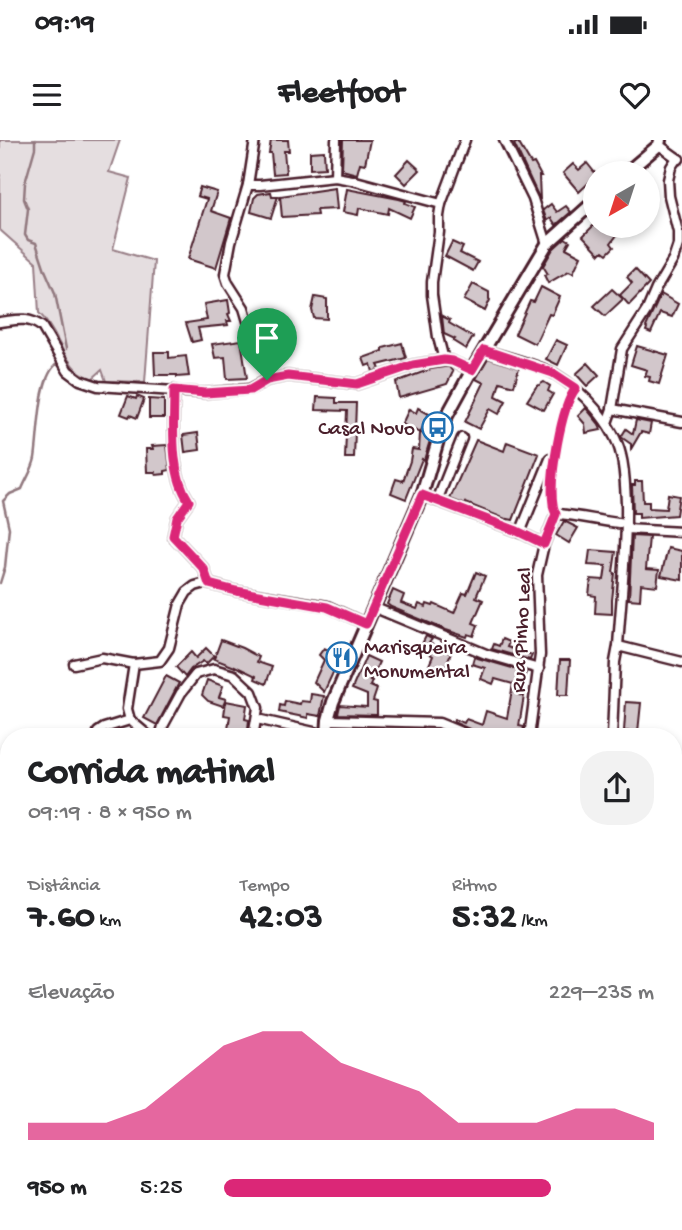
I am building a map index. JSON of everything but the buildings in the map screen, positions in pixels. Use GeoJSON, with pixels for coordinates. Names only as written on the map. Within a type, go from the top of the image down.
{"type":"FeatureCollection","features":[{"type":"Feature","properties":{"kind":"main road"},"geometry":{"type":"LineString","coordinates":[[639,161],[659,142]]}},
{"type":"Feature","properties":{"kind":"main road"},"geometry":{"type":"LineString","coordinates":[[328,728],[333,702],[422,495],[443,424],[547,244],[583,212]]}},
{"type":"Feature","properties":{"kind":"street"},"geometry":{"type":"LineString","coordinates":[[255,140],[248,185],[231,242],[225,274],[244,309],[267,370],[267,380]]}},
{"type":"Feature","properties":{"kind":"street"},"geometry":{"type":"LineString","coordinates":[[335,177],[336,140]]}},
{"type":"Feature","properties":{"kind":"street"},"geometry":{"type":"LineString","coordinates":[[444,360],[438,337],[432,282],[441,204],[465,140]]}},
{"type":"Feature","properties":{"kind":"street"},"geometry":{"type":"LineString","coordinates":[[504,140],[533,199],[547,244]]}},
{"type":"Feature","properties":{"kind":"street"},"geometry":{"type":"LineString","coordinates":[[607,423],[612,409],[622,349],[648,310],[678,245],[668,180],[671,167],[679,159],[659,142]]}},
{"type":"Feature","properties":{"kind":"street"},"geometry":{"type":"LineString","coordinates":[[248,185],[335,177],[441,204]]}},
{"type":"Feature","properties":{"kind":"street"},"geometry":{"type":"LineString","coordinates":[[0,322],[23,318],[36,322],[42,327],[68,371],[80,380],[98,386],[205,393],[250,390],[267,380],[288,376],[357,384],[413,365],[444,360],[472,370]]}},
{"type":"Feature","properties":{"kind":"street"},"geometry":{"type":"LineString","coordinates":[[484,350],[553,373],[576,388],[607,423],[621,453],[625,477],[626,526],[612,728]]}},
{"type":"Feature","properties":{"kind":"street"},"geometry":{"type":"LineString","coordinates":[[174,390],[177,471],[181,489],[189,501],[177,518],[173,536],[204,569],[209,584]]}},
{"type":"Feature","properties":{"kind":"street"},"geometry":{"type":"LineString","coordinates":[[612,409],[682,422]]}},
{"type":"Feature","properties":{"kind":"street"},"geometry":{"type":"LineString","coordinates":[[437,501],[462,438]]}},
{"type":"Feature","properties":{"kind":"street"},"geometry":{"type":"LineString","coordinates":[[520,533],[553,457]]}},
{"type":"Feature","properties":{"kind":"street"},"geometry":{"type":"LineString","coordinates":[[422,495],[544,544]]}},
{"type":"Feature","properties":{"kind":"street"},"geometry":{"type":"LineString","coordinates":[[556,514],[682,532]]}},
{"type":"Feature","properties":{"kind":"street","name":"Rua Pinho Leal"},"geometry":{"type":"LineString","coordinates":[[529,728],[539,669],[537,575],[544,544],[556,514]]}},
{"type":"Feature","properties":{"kind":"street"},"geometry":{"type":"LineString","coordinates":[[74,664],[102,658],[134,664],[160,661],[169,648],[180,604],[187,592],[206,583],[327,607],[366,624]]}},
{"type":"Feature","properties":{"kind":"street"},"geometry":{"type":"LineString","coordinates":[[373,607],[486,654],[539,669]]}},
{"type":"Feature","properties":{"kind":"street"},"geometry":{"type":"LineString","coordinates":[[618,646],[682,662]]}},
{"type":"Feature","properties":{"kind":"street"},"geometry":{"type":"LineString","coordinates":[[134,664],[127,709],[130,720],[139,728]]}},
{"type":"Feature","properties":{"kind":"street"},"geometry":{"type":"LineString","coordinates":[[162,728],[181,693],[196,674],[214,669],[234,676],[252,692],[258,708],[255,728]]}},
{"type":"Feature","properties":{"kind":"street"},"geometry":{"type":"LineString","coordinates":[[257,719],[294,728]]}},
{"type":"Feature","properties":{"kind":"street"},"geometry":{"type":"LineString","coordinates":[[107,728],[130,720]]}},
{"type":"Feature","properties":{"kind":"street"},"geometry":{"type":"LineString","coordinates":[[328,720],[439,723],[451,728]]}},
{"type":"Feature","properties":{"kind":"path"},"geometry":{"type":"LineString","coordinates":[[553,457],[565,410],[576,388]]}},
{"type":"Feature","properties":{"kind":"path"},"geometry":{"type":"LineString","coordinates":[[554,472],[553,505],[556,514]]}},
{"type":"Feature","properties":{"kind":"shaded area"},"geometry":{"type":"Polygon","coordinates":[[[0,140],[120,140],[109,172],[131,178],[113,249],[154,261],[145,382],[106,381],[102,370],[92,379],[80,373],[67,358],[39,313],[36,262],[0,230],[0,140]]]}},
{"type":"Feature","properties":{"kind":"waterway"},"geometry":{"type":"LineString","coordinates":[[35,140],[25,183],[24,199],[28,209],[25,235],[28,240],[36,243],[55,293],[66,349]]}},
{"type":"Feature","properties":{"kind":"waterway"},"geometry":{"type":"LineString","coordinates":[[0,583],[5,567],[9,528],[3,501],[10,494],[22,489],[33,466],[43,392],[51,370],[58,363]]}},
{"type":"Feature","properties":{"kind":"place","name":"Casal Novo"},"geometry":{"type":"Point","coordinates":[438,427]}},
{"type":"Feature","properties":{"kind":"place","name":"Marisqueira Monumental"},"geometry":{"type":"Point","coordinates":[341,658]}},
{"type":"Feature","properties":{"kind":"route"},"geometry":{"type":"LineString","coordinates":[[484,350],[553,373],[576,388],[571,394],[559,432],[553,484],[556,514],[544,544],[422,495],[366,624],[327,607],[209,584],[204,569],[173,536],[177,518],[189,501],[181,489],[177,471],[174,390],[205,393],[250,390],[267,380],[288,376],[357,384],[413,365],[444,360],[472,370],[484,350]]}}]}
